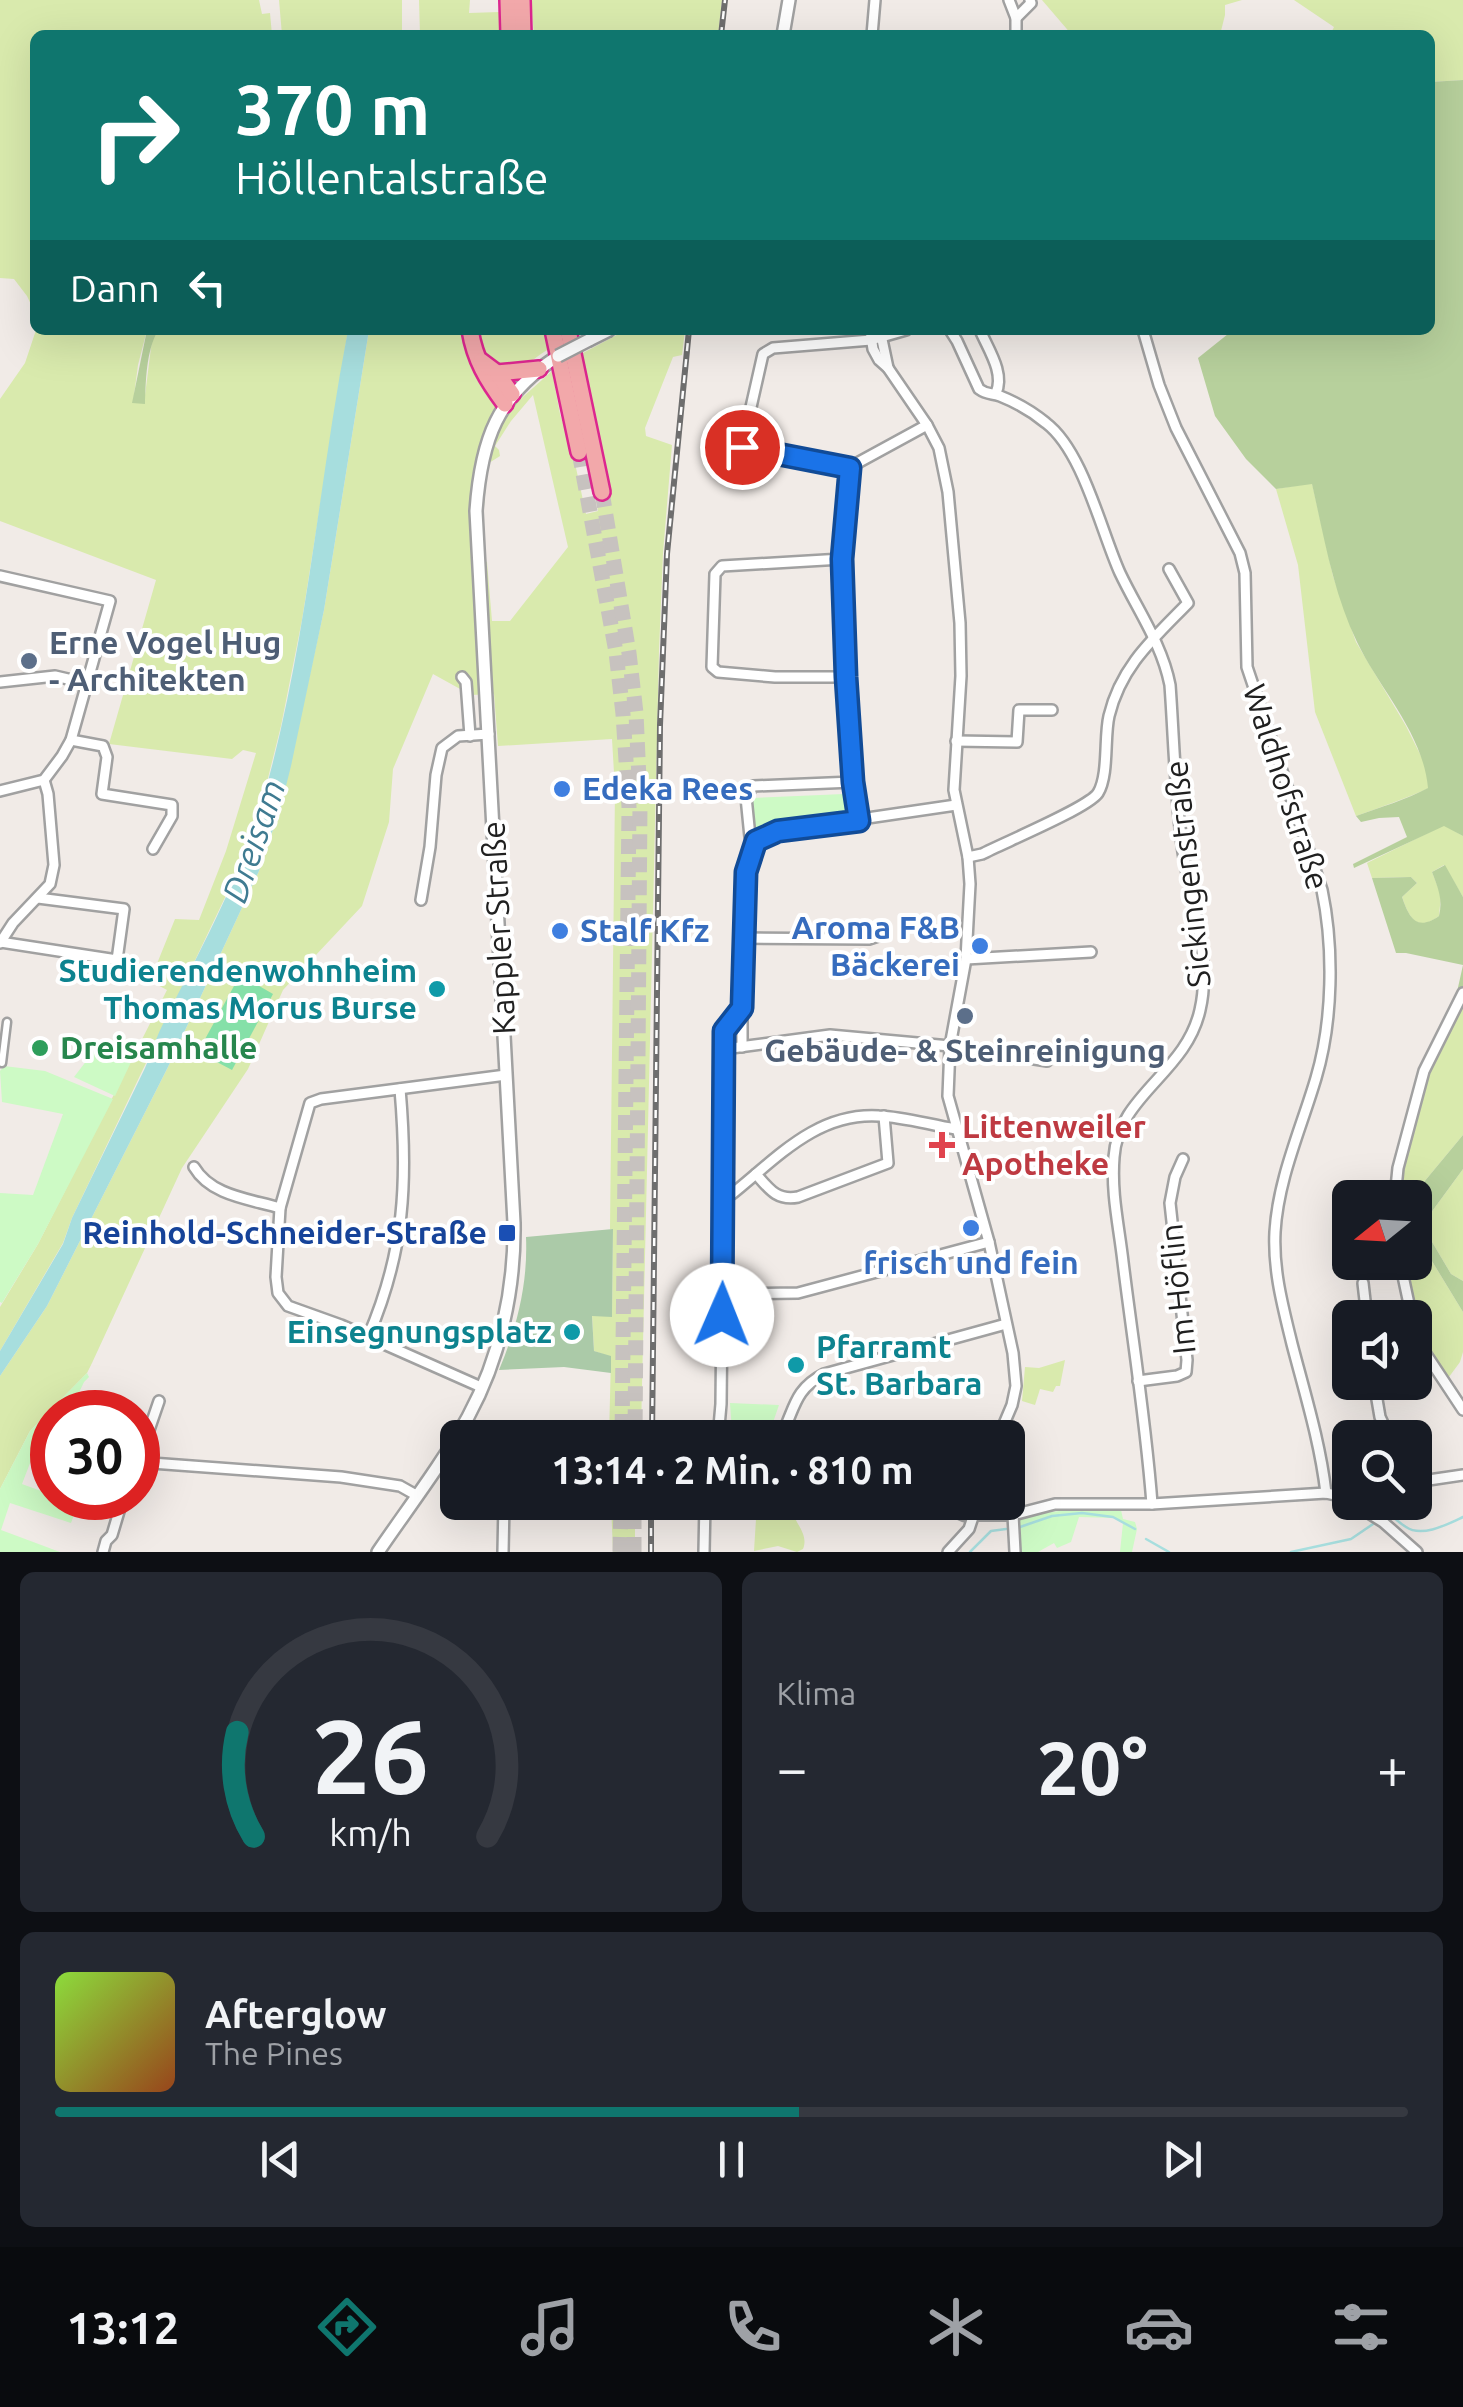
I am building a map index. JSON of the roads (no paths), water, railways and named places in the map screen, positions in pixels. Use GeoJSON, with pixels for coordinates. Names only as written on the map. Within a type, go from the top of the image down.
{"type":"FeatureCollection","features":[{"type":"Feature","properties":{"kind":"highway"},"geometry":{"type":"LineString","coordinates":[[510,30],[517,2]]}},
{"type":"Feature","properties":{"kind":"highway"},"geometry":{"type":"LineString","coordinates":[[517,2],[525,30]]}},
{"type":"Feature","properties":{"kind":"highway"},"geometry":{"type":"LineString","coordinates":[[471,335],[485,377],[508,399]]}},
{"type":"Feature","properties":{"kind":"highway"},"geometry":{"type":"LineString","coordinates":[[558,335],[579,452]]}},
{"type":"Feature","properties":{"kind":"highway"},"geometry":{"type":"LineString","coordinates":[[558,335],[602,492]]}},
{"type":"Feature","properties":{"kind":"highway"},"geometry":{"type":"LineString","coordinates":[[478,358],[496,373],[508,399]]}},
{"type":"Feature","properties":{"kind":"highway"},"geometry":{"type":"LineString","coordinates":[[496,373],[538,369]]}},
{"type":"Feature","properties":{"kind":"street"},"geometry":{"type":"LineString","coordinates":[[785,30],[790,0]]}},
{"type":"Feature","properties":{"kind":"street"},"geometry":{"type":"LineString","coordinates":[[872,30],[875,0]]}},
{"type":"Feature","properties":{"kind":"street"},"geometry":{"type":"LineString","coordinates":[[1009,0],[1016,30]]}},
{"type":"Feature","properties":{"kind":"street"},"geometry":{"type":"LineString","coordinates":[[1016,18],[1030,0]]}},
{"type":"Feature","properties":{"kind":"street","name":"Kappler Straße"},"geometry":{"type":"LineString","coordinates":[[467,1420],[503,1324],[514,1255],[476,511],[480,471],[489,438],[508,399],[538,369],[600,335]]}},
{"type":"Feature","properties":{"kind":"street"},"geometry":{"type":"LineString","coordinates":[[742,447],[763,354],[773,348],[869,335]]}},
{"type":"Feature","properties":{"kind":"street"},"geometry":{"type":"LineString","coordinates":[[876,335],[888,368],[928,425],[945,468],[960,623],[961,676],[954,780],[970,884],[966,960],[950,1046],[948,1096],[989,1242],[1013,1353],[1016,1386],[1006,1420]]}},
{"type":"Feature","properties":{"kind":"street","name":"Sickingenstraße"},"geometry":{"type":"LineString","coordinates":[[953,335],[985,394],[996,394],[1048,424],[1066,446],[1120,572],[1165,660],[1170,685],[1183,848],[1204,980],[1202,1006],[1194,1032],[1178,1058],[1128,1112],[1116,1135],[1113,1171],[1114,1215],[1148,1445],[1152,1504]]}},
{"type":"Feature","properties":{"kind":"street"},"geometry":{"type":"LineString","coordinates":[[982,335],[1000,380],[996,394]]}},
{"type":"Feature","properties":{"kind":"street","name":"Waldhofstraße"},"geometry":{"type":"LineString","coordinates":[[1144,335],[1176,428],[1240,553],[1245,573],[1247,667],[1327,915],[1328,1021],[1317,1076],[1278,1204],[1274,1250],[1280,1299],[1322,1457],[1326,1492]]}},
{"type":"Feature","properties":{"kind":"street"},"geometry":{"type":"LineString","coordinates":[[712,450],[742,447],[850,468],[928,425]]}},
{"type":"Feature","properties":{"kind":"street"},"geometry":{"type":"LineString","coordinates":[[850,468],[842,559],[846,677],[859,821]]}},
{"type":"Feature","properties":{"kind":"street"},"geometry":{"type":"LineString","coordinates":[[842,559],[722,566],[715,574],[712,667],[718,672],[846,677]]}},
{"type":"Feature","properties":{"kind":"street"},"geometry":{"type":"LineString","coordinates":[[968,857],[1082,806],[1098,794],[1109,716],[1118,690],[1139,653],[1188,603],[1169,569]]}},
{"type":"Feature","properties":{"kind":"street"},"geometry":{"type":"LineString","coordinates":[[0,576],[110,600],[71,740],[62,756],[44,780],[0,791]]}},
{"type":"Feature","properties":{"kind":"street"},"geometry":{"type":"LineString","coordinates":[[0,682],[55,676],[85,682]]}},
{"type":"Feature","properties":{"kind":"street"},"geometry":{"type":"LineString","coordinates":[[462,677],[466,682],[470,736]]}},
{"type":"Feature","properties":{"kind":"street"},"geometry":{"type":"LineString","coordinates":[[956,741],[1017,742],[1019,710],[1052,710]]}},
{"type":"Feature","properties":{"kind":"street"},"geometry":{"type":"LineString","coordinates":[[421,900],[438,758],[447,742],[458,736],[488,734]]}},
{"type":"Feature","properties":{"kind":"street"},"geometry":{"type":"LineString","coordinates":[[71,740],[103,746],[107,758],[102,794],[172,805],[172,816],[153,849]]}},
{"type":"Feature","properties":{"kind":"street"},"geometry":{"type":"LineString","coordinates":[[38,898],[124,909],[117,960],[0,943],[13,923],[50,884],[54,864],[44,780]]}},
{"type":"Feature","properties":{"kind":"street"},"geometry":{"type":"LineString","coordinates":[[742,1046],[746,872],[752,839],[746,797],[753,786],[853,782]]}},
{"type":"Feature","properties":{"kind":"street"},"geometry":{"type":"LineString","coordinates":[[752,839],[778,831],[956,805]]}},
{"type":"Feature","properties":{"kind":"street"},"geometry":{"type":"LineString","coordinates":[[744,938],[869,939],[884,934]]}},
{"type":"Feature","properties":{"kind":"street"},"geometry":{"type":"LineString","coordinates":[[966,960],[1091,952]]}},
{"type":"Feature","properties":{"kind":"street"},"geometry":{"type":"LineString","coordinates":[[1397,1180],[1424,1070],[1463,992]]}},
{"type":"Feature","properties":{"kind":"street"},"geometry":{"type":"LineString","coordinates":[[720,1420],[724,1031],[742,1008]]}},
{"type":"Feature","properties":{"kind":"street"},"geometry":{"type":"LineString","coordinates":[[2,1063],[8,1022]]}},
{"type":"Feature","properties":{"kind":"street"},"geometry":{"type":"LineString","coordinates":[[724,1049],[830,1035],[950,1046],[1048,1061]]}},
{"type":"Feature","properties":{"kind":"street"},"geometry":{"type":"LineString","coordinates":[[481,1388],[288,1306],[278,1293],[276,1277],[280,1208],[310,1103],[322,1098],[506,1075]]}},
{"type":"Feature","properties":{"kind":"street"},"geometry":{"type":"LineString","coordinates":[[368,1337],[383,1302],[400,1232],[405,1155],[400,1089]]}},
{"type":"Feature","properties":{"kind":"street"},"geometry":{"type":"LineString","coordinates":[[722,1193],[732,1194],[804,1135],[848,1117],[884,1116],[956,1129]]}},
{"type":"Feature","properties":{"kind":"street"},"geometry":{"type":"LineString","coordinates":[[756,1174],[778,1196],[788,1199],[888,1163],[884,1116]]}},
{"type":"Feature","properties":{"kind":"street","name":"Im Höflin"},"geometry":{"type":"LineString","coordinates":[[1138,1382],[1186,1372],[1170,1203],[1182,1159]]}},
{"type":"Feature","properties":{"kind":"street"},"geometry":{"type":"LineString","coordinates":[[194,1167],[214,1189],[280,1208]]}},
{"type":"Feature","properties":{"kind":"street"},"geometry":{"type":"LineString","coordinates":[[722,1294],[798,1293],[989,1242]]}},
{"type":"Feature","properties":{"kind":"street"},"geometry":{"type":"LineString","coordinates":[[1364,1282],[1366,1300]]}},
{"type":"Feature","properties":{"kind":"street"},"geometry":{"type":"LineString","coordinates":[[788,1420],[806,1384],[824,1374],[1006,1324]]}},
{"type":"Feature","properties":{"kind":"street"},"geometry":{"type":"LineString","coordinates":[[1432,1363],[1463,1410]]}},
{"type":"Feature","properties":{"kind":"street"},"geometry":{"type":"LineString","coordinates":[[160,1464],[340,1477],[400,1486],[416,1495]]}},
{"type":"Feature","properties":{"kind":"street","name":"Kappler Straße"},"geometry":{"type":"LineString","coordinates":[[378,1552],[440,1465]]}},
{"type":"Feature","properties":{"kind":"street"},"geometry":{"type":"LineString","coordinates":[[1432,1480],[1463,1475]]}},
{"type":"Feature","properties":{"kind":"street"},"geometry":{"type":"LineString","coordinates":[[1025,1511],[1056,1504],[1152,1504],[1332,1494]]}},
{"type":"Feature","properties":{"kind":"street"},"geometry":{"type":"LineString","coordinates":[[103,1552],[117,1520]]}},
{"type":"Feature","properties":{"kind":"street"},"geometry":{"type":"LineString","coordinates":[[503,1552],[504,1520]]}},
{"type":"Feature","properties":{"kind":"street"},"geometry":{"type":"LineString","coordinates":[[704,1552],[705,1520]]}},
{"type":"Feature","properties":{"kind":"street"},"geometry":{"type":"LineString","coordinates":[[948,1552],[973,1520]]}},
{"type":"Feature","properties":{"kind":"street"},"geometry":{"type":"LineString","coordinates":[[1013,1520],[1015,1552]]}},
{"type":"Feature","properties":{"kind":"street"},"geometry":{"type":"LineString","coordinates":[[1378,1520],[1418,1552]]}},
{"type":"Feature","properties":{"kind":"water","name":"Dreisam"},"geometry":{"type":"Polygon","coordinates":[[[347,335],[368,335],[324,610],[291,766],[259,871],[168,1067],[47,1306],[0,1376],[0,1351],[63,1244],[160,1031],[218,915],[254,829],[291,683],[347,335]]]}},
{"type":"Feature","properties":{"kind":"waterway"},"geometry":{"type":"LineString","coordinates":[[1020,1527],[1052,1516],[1082,1513],[1113,1517],[1135,1529]]}},
{"type":"Feature","properties":{"kind":"waterway"},"geometry":{"type":"LineString","coordinates":[[1397,1520],[1420,1531],[1463,1517]]}},
{"type":"Feature","properties":{"kind":"waterway"},"geometry":{"type":"LineString","coordinates":[[1291,1552],[1351,1539],[1376,1522]]}},
{"type":"Feature","properties":{"kind":"waterway"},"geometry":{"type":"LineString","coordinates":[[970,1552],[991,1531],[1006,1529]]}},
{"type":"Feature","properties":{"kind":"waterway"},"geometry":{"type":"LineString","coordinates":[[1146,1539],[1169,1552]]}},
{"type":"Feature","properties":{"kind":"tunnel"},"geometry":{"type":"LineString","coordinates":[[579,452],[616,652],[629,807],[622,1420]]}},
{"type":"Feature","properties":{"kind":"tunnel"},"geometry":{"type":"LineString","coordinates":[[602,492],[629,653],[640,802],[635,1420]]}},
{"type":"Feature","properties":{"kind":"tunnel"},"geometry":{"type":"LineString","coordinates":[[620,1552],[621,1520]]}},
{"type":"Feature","properties":{"kind":"tunnel"},"geometry":{"type":"LineString","coordinates":[[634,1520],[634,1552]]}},
{"type":"Feature","properties":{"kind":"railway"},"geometry":{"type":"LineString","coordinates":[[722,30],[725,0]]}},
{"type":"Feature","properties":{"kind":"railway"},"geometry":{"type":"LineString","coordinates":[[652,1420],[660,725],[667,554],[689,335]]}},
{"type":"Feature","properties":{"kind":"railway"},"geometry":{"type":"LineString","coordinates":[[651,1520],[651,1552]]}},
{"type":"Feature","properties":{"kind":"place","name":"Erne Vogel Hug - Architekten"},"geometry":{"type":"Point","coordinates":[29,661]}},
{"type":"Feature","properties":{"kind":"place","name":"Edeka Rees"},"geometry":{"type":"Point","coordinates":[562,789]}},
{"type":"Feature","properties":{"kind":"place","name":"Stalf Kfz"},"geometry":{"type":"Point","coordinates":[560,931]}},
{"type":"Feature","properties":{"kind":"place","name":"Aroma F&B Bäckerei"},"geometry":{"type":"Point","coordinates":[980,946]}},
{"type":"Feature","properties":{"kind":"place","name":"Studierendenwohnheim Thomas Morus Burse"},"geometry":{"type":"Point","coordinates":[437,989]}},
{"type":"Feature","properties":{"kind":"place","name":"Gebäude- & Steinreinigung"},"geometry":{"type":"Point","coordinates":[965,1016]}},
{"type":"Feature","properties":{"kind":"place","name":"Dreisamhalle"},"geometry":{"type":"Point","coordinates":[40,1048]}},
{"type":"Feature","properties":{"kind":"place","name":"Littenweiler Apotheke"},"geometry":{"type":"Point","coordinates":[942,1145]}},
{"type":"Feature","properties":{"kind":"place","name":"frisch und fein"},"geometry":{"type":"Point","coordinates":[971,1228]}},
{"type":"Feature","properties":{"kind":"place","name":"Reinhold-Schneider-Straße"},"geometry":{"type":"Point","coordinates":[507,1233]}},
{"type":"Feature","properties":{"kind":"place","name":"Einsegnungsplatz"},"geometry":{"type":"Point","coordinates":[572,1332]}},
{"type":"Feature","properties":{"kind":"place","name":"Pfarramt St. Barbara"},"geometry":{"type":"Point","coordinates":[796,1365]}}]}
